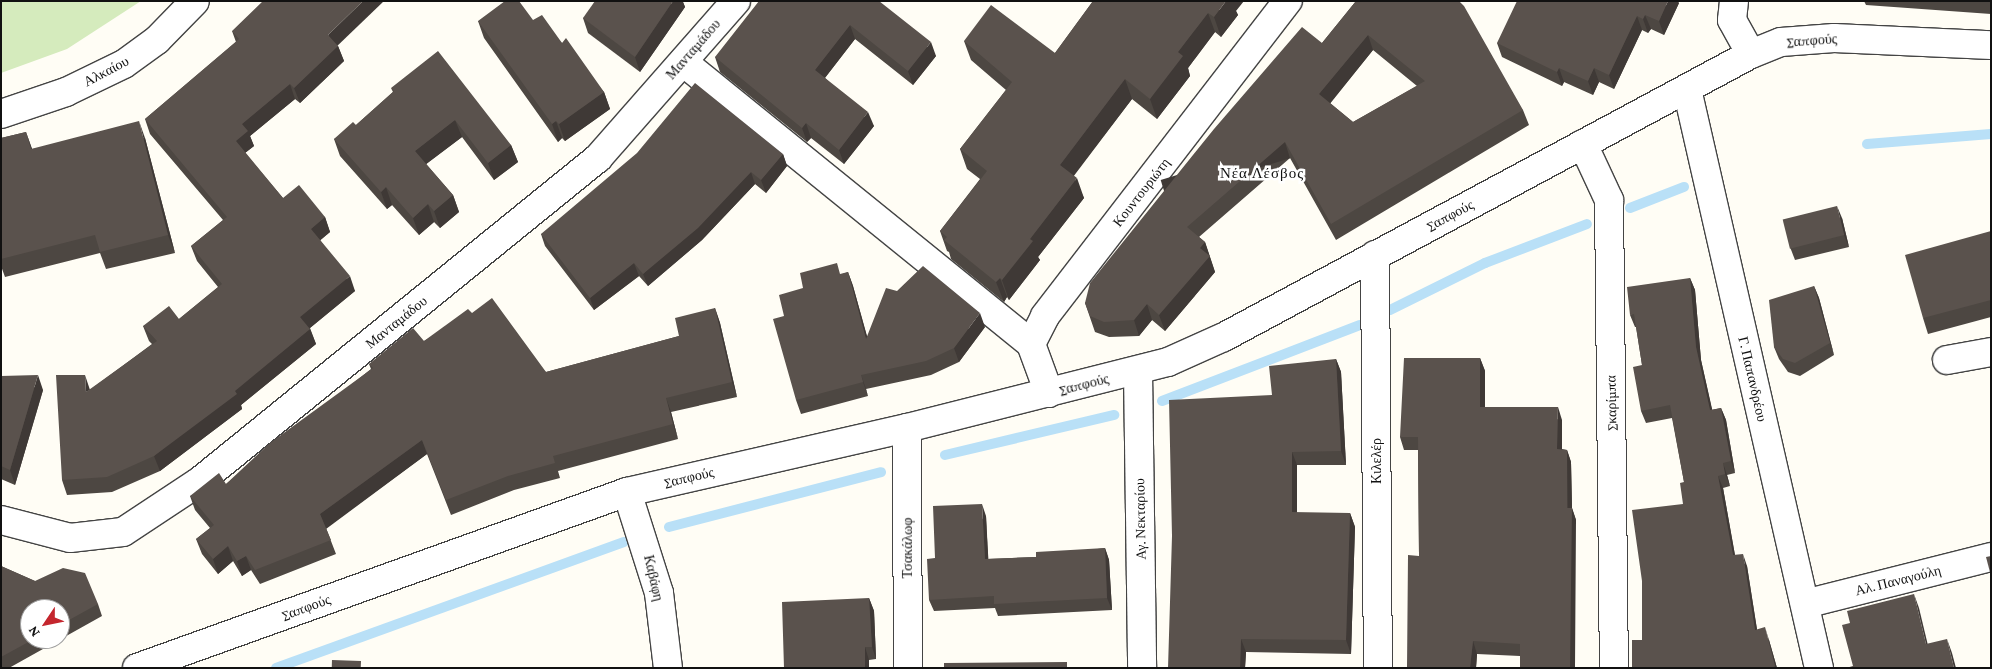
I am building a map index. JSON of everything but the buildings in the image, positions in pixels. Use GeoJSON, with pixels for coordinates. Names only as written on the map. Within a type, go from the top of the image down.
{"type":"FeatureCollection","features":[{"type":"Feature","properties":{"kind":"street","name":"Αλκαίου"},"geometry":{"type":"LineString","coordinates":[[1,114],[66,92],[124,64],[157,40],[195,1]]}},
{"type":"Feature","properties":{"kind":"street","name":"Μανταμάδου"},"geometry":{"type":"LineString","coordinates":[[1,520],[70,538],[124,532],[200,481],[598,158],[736,1]]}},
{"type":"Feature","properties":{"kind":"street","name":"Κουντουριώτη"},"geometry":{"type":"LineString","coordinates":[[1031,344],[1045,316],[1288,1]]}},
{"type":"Feature","properties":{"kind":"street"},"geometry":{"type":"LineString","coordinates":[[1734,1],[1732,20],[1751,54]]}},
{"type":"Feature","properties":{"kind":"street","name":"Σαπφούς"},"geometry":{"type":"LineString","coordinates":[[138,668],[178,661],[627,492],[907,428],[1138,371],[1192,353],[1687,90],[1751,54],[1781,42],[1834,38],[1991,45]]}},
{"type":"Feature","properties":{"kind":"street"},"geometry":{"type":"LineString","coordinates":[[683,62],[1031,344],[1049,393]]}},
{"type":"Feature","properties":{"kind":"street","name":"Γ. Παπανδρέου"},"geometry":{"type":"LineString","coordinates":[[1687,90],[1819,668]]}},
{"type":"Feature","properties":{"kind":"street","name":"Σκαρίμπα"},"geometry":{"type":"LineString","coordinates":[[1583,144],[1609,200],[1614,668]]}},
{"type":"Feature","properties":{"kind":"street","name":"Κιλελέρ"},"geometry":{"type":"LineString","coordinates":[[1375,255],[1378,668]]}},
{"type":"Feature","properties":{"kind":"street"},"geometry":{"type":"LineString","coordinates":[[1947,360],[1991,352]]}},
{"type":"Feature","properties":{"kind":"street","name":"Αγ. Νεκταρίου"},"geometry":{"type":"LineString","coordinates":[[1138,371],[1142,668]]}},
{"type":"Feature","properties":{"kind":"street","name":"Τσακάλωφ"},"geometry":{"type":"LineString","coordinates":[[907,428],[908,668]]}},
{"type":"Feature","properties":{"kind":"street","name":"Καβάφη"},"geometry":{"type":"LineString","coordinates":[[627,492],[659,593],[668,668]]}},
{"type":"Feature","properties":{"kind":"street","name":"Αλ. Παναγούλη"},"geometry":{"type":"LineString","coordinates":[[1805,604],[1991,556]]}},
{"type":"Feature","properties":{"kind":"green space"},"geometry":{"type":"Polygon","coordinates":[[[1,1],[141,1],[67,49],[1,73],[1,1]]]}},
{"type":"Feature","properties":{"kind":"waterway"},"geometry":{"type":"LineString","coordinates":[[1867,144],[1991,134]]}},
{"type":"Feature","properties":{"kind":"waterway"},"geometry":{"type":"LineString","coordinates":[[1630,208],[1684,187]]}},
{"type":"Feature","properties":{"kind":"waterway"},"geometry":{"type":"LineString","coordinates":[[1390,310],[1485,263],[1587,224]]}},
{"type":"Feature","properties":{"kind":"waterway"},"geometry":{"type":"LineString","coordinates":[[1162,401],[1360,325]]}},
{"type":"Feature","properties":{"kind":"waterway"},"geometry":{"type":"LineString","coordinates":[[945,455],[1114,415]]}},
{"type":"Feature","properties":{"kind":"waterway"},"geometry":{"type":"LineString","coordinates":[[669,527],[881,472]]}},
{"type":"Feature","properties":{"kind":"waterway"},"geometry":{"type":"LineString","coordinates":[[276,668],[624,542]]}},
{"type":"Feature","properties":{"kind":"district","name":"Νέα Λέσβος"},"geometry":{"type":"Point","coordinates":[1262,174]}}]}
